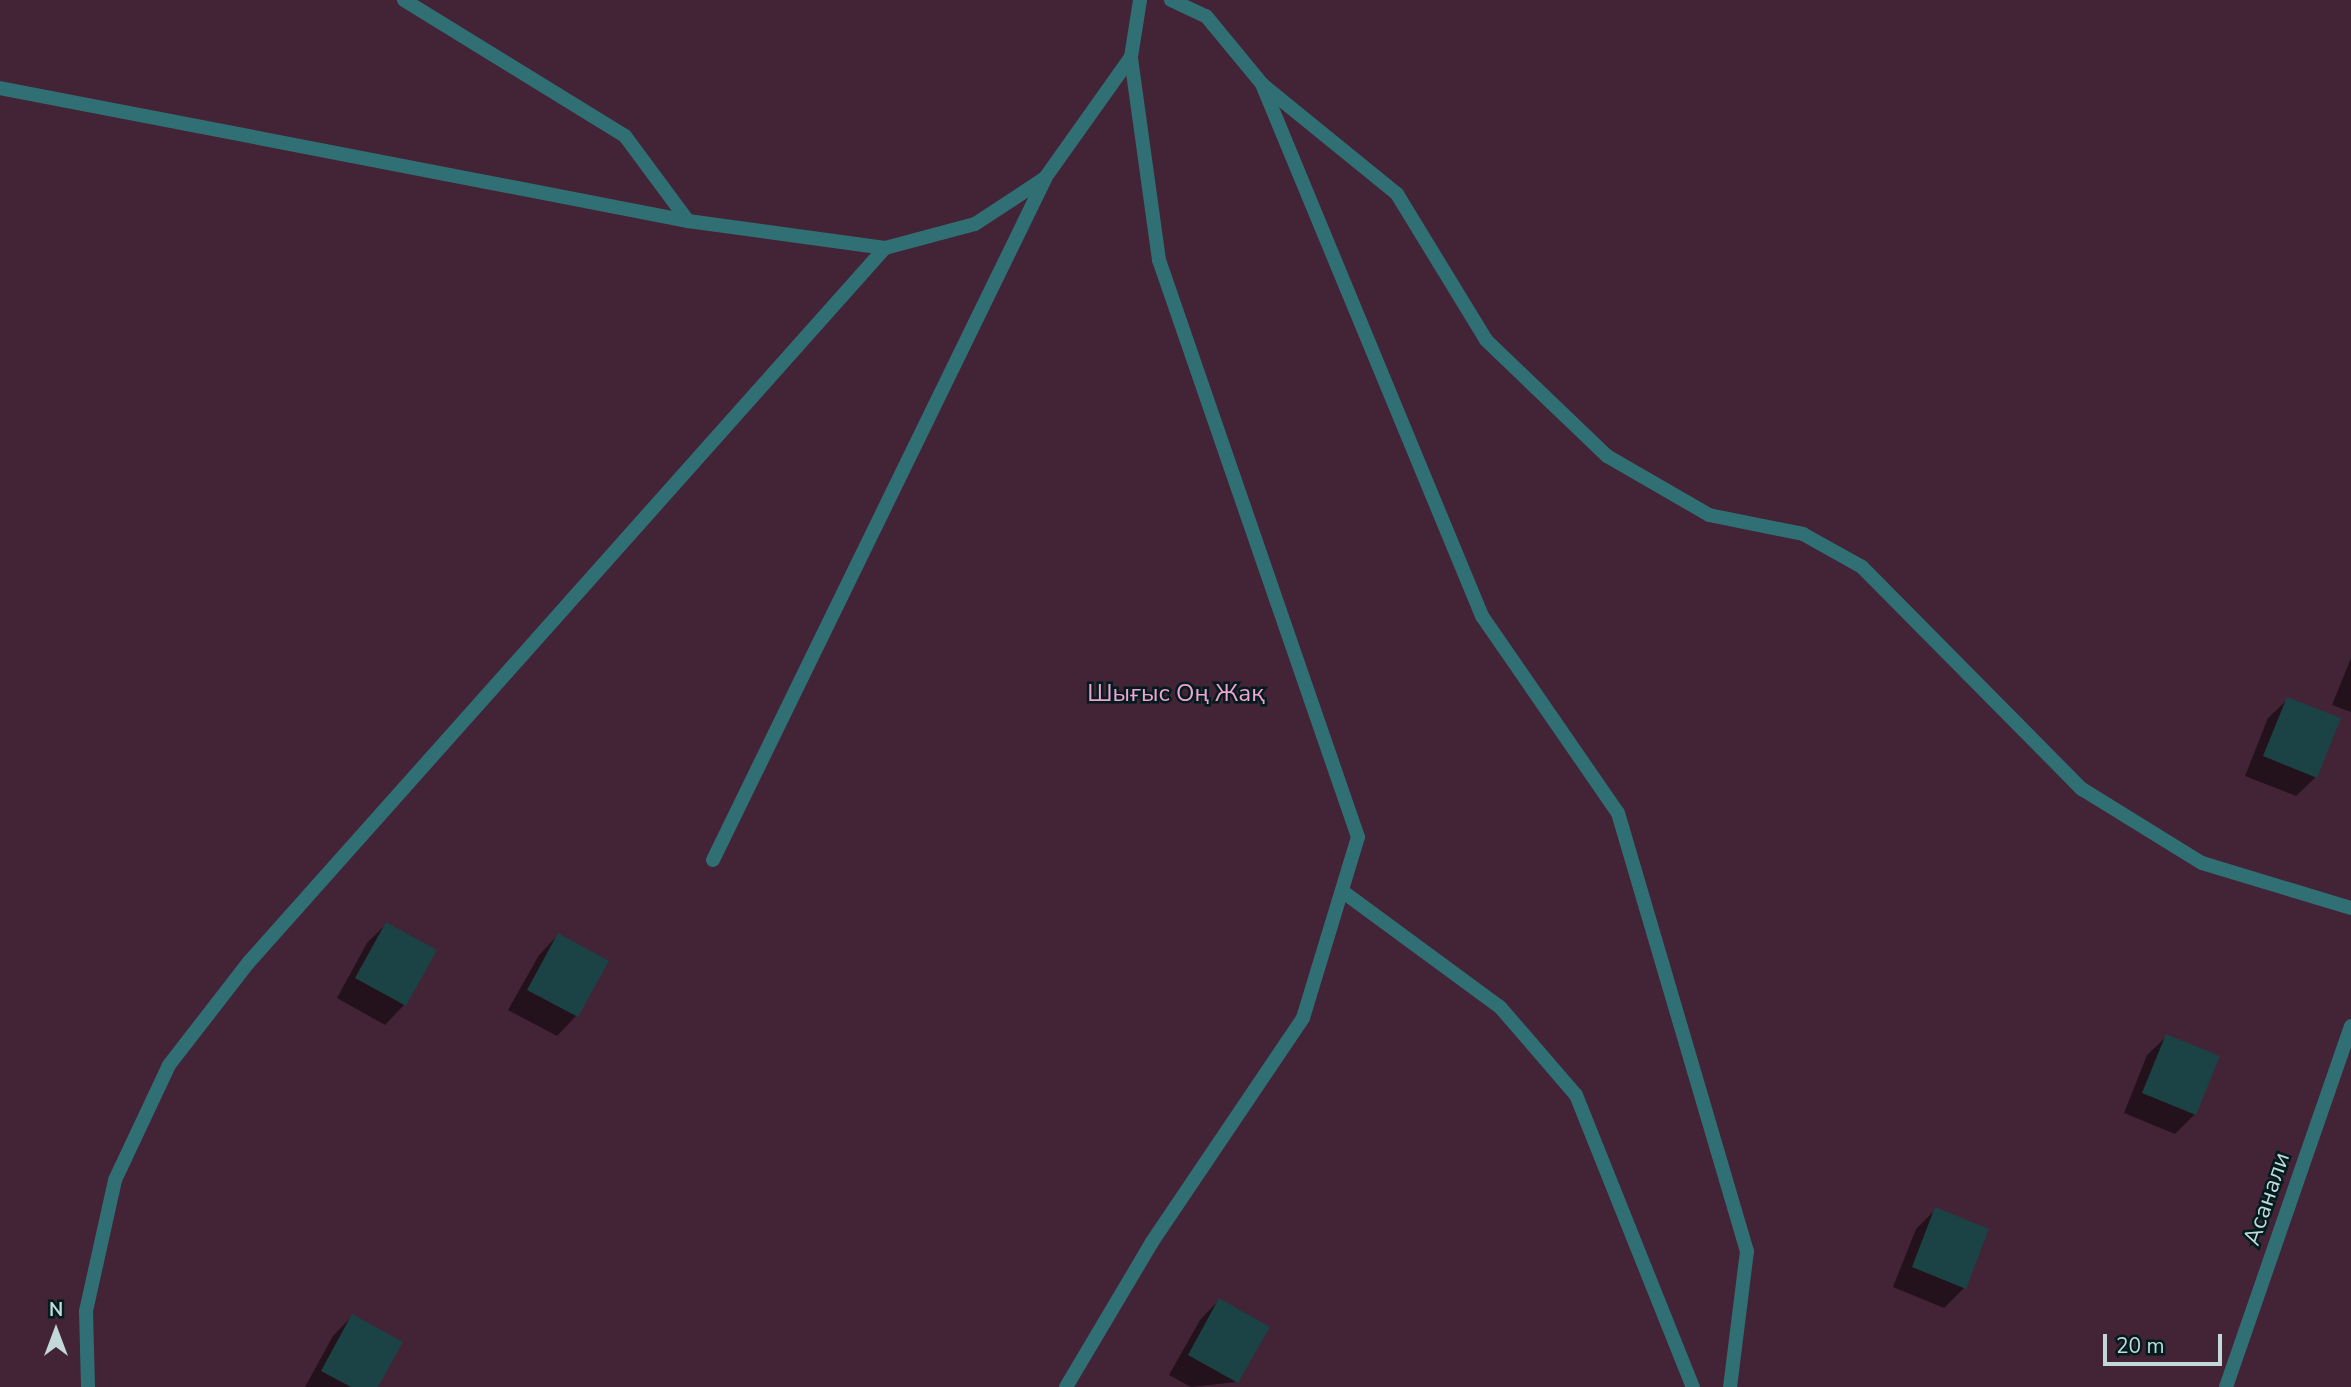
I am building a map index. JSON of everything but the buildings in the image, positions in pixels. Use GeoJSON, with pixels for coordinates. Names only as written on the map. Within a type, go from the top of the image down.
{"type":"FeatureCollection","features":[{"type":"Feature","properties":{"kind":"street"},"geometry":{"type":"LineString","coordinates":[[404,0],[625,136],[688,221]]}},
{"type":"Feature","properties":{"kind":"street"},"geometry":{"type":"LineString","coordinates":[[1066,1387],[1152,1242],[1303,1018],[1358,837],[1159,260],[1131,57],[1140,0]]}},
{"type":"Feature","properties":{"kind":"street"},"geometry":{"type":"LineString","coordinates":[[1171,0],[1206,16],[1262,84],[1397,194],[1486,340],[1607,456],[1709,515],[1803,534],[1862,567],[2082,789],[2202,863],[2351,908]]}},
{"type":"Feature","properties":{"kind":"street"},"geometry":{"type":"LineString","coordinates":[[713,860],[1045,178],[1131,57]]}},
{"type":"Feature","properties":{"kind":"street"},"geometry":{"type":"LineString","coordinates":[[1262,84],[1482,616],[1618,813],[1747,1251],[1730,1387]]}},
{"type":"Feature","properties":{"kind":"street"},"geometry":{"type":"LineString","coordinates":[[0,88],[688,221],[885,248],[975,224],[1045,178]]}},
{"type":"Feature","properties":{"kind":"street"},"geometry":{"type":"LineString","coordinates":[[88,1387],[86,1311],[116,1180],[169,1065],[249,962],[885,248]]}},
{"type":"Feature","properties":{"kind":"street"},"geometry":{"type":"LineString","coordinates":[[1342,891],[1500,1007],[1576,1095],[1693,1387]]}},
{"type":"Feature","properties":{"kind":"street","name":"Асанали"},"geometry":{"type":"LineString","coordinates":[[2226,1387],[2351,1026]]}},
{"type":"Feature","properties":{"kind":"green space","name":"Шығыс Оң Жақ"},"geometry":{"type":"Polygon","coordinates":[[[0,0],[2351,0],[2351,1387],[0,1387],[0,0]]]}}]}
